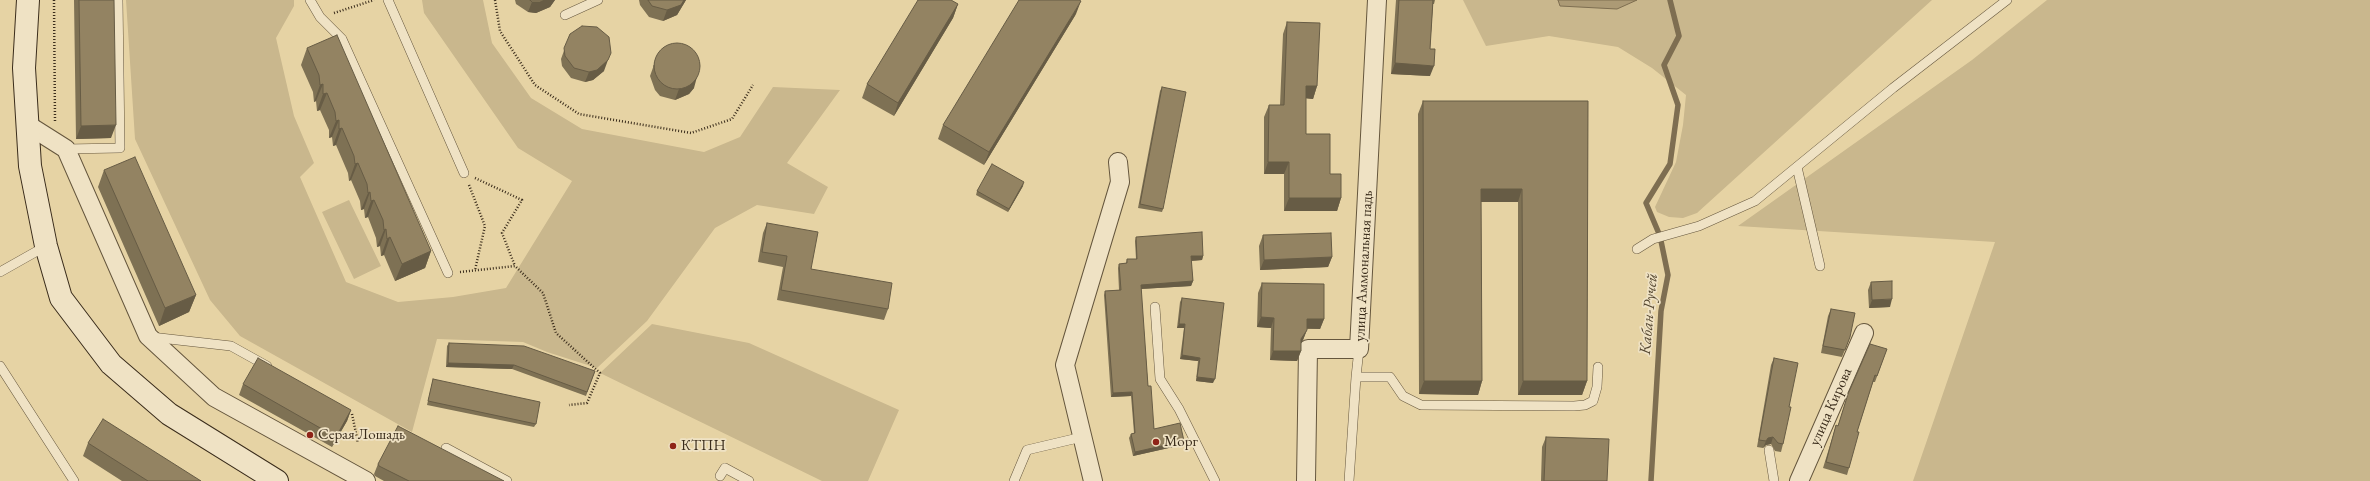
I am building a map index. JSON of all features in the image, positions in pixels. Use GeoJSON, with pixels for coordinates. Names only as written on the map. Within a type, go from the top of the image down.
{"type":"FeatureCollection","features":[{"type":"Feature","properties":{"kind":"main road"},"geometry":{"type":"LineString","coordinates":[[28,0],[24,68],[30,166],[46,246],[61,298],[111,364],[169,414],[277,481]]}},
{"type":"Feature","properties":{"kind":"street","name":"улица Аммональная падь"},"geometry":{"type":"LineString","coordinates":[[1306,481],[1308,349],[1359,349],[1377,0]]}},
{"type":"Feature","properties":{"kind":"street"},"geometry":{"type":"LineString","coordinates":[[28,125],[60,146],[148,336],[214,397],[366,481]]}},
{"type":"Feature","properties":{"kind":"street"},"geometry":{"type":"LineString","coordinates":[[1093,481],[1066,365],[1120,182],[1118,162]]}},
{"type":"Feature","properties":{"kind":"street","name":"улица Кирова"},"geometry":{"type":"LineString","coordinates":[[1799,481],[1864,333]]}},
{"type":"Feature","properties":{"kind":"lane"},"geometry":{"type":"LineString","coordinates":[[60,146],[120,148],[118,0]]}},
{"type":"Feature","properties":{"kind":"lane"},"geometry":{"type":"LineString","coordinates":[[310,0],[320,17],[342,39],[448,273]]}},
{"type":"Feature","properties":{"kind":"lane"},"geometry":{"type":"LineString","coordinates":[[388,0],[464,173]]}},
{"type":"Feature","properties":{"kind":"lane"},"geometry":{"type":"LineString","coordinates":[[565,15],[598,0]]}},
{"type":"Feature","properties":{"kind":"lane"},"geometry":{"type":"LineString","coordinates":[[1637,249],[1653,239],[1699,226],[1755,201],[1892,88],[2007,0]]}},
{"type":"Feature","properties":{"kind":"lane"},"geometry":{"type":"LineString","coordinates":[[1797,167],[1820,266]]}},
{"type":"Feature","properties":{"kind":"lane"},"geometry":{"type":"LineString","coordinates":[[0,272],[46,246]]}},
{"type":"Feature","properties":{"kind":"lane"},"geometry":{"type":"LineString","coordinates":[[1155,307],[1160,379],[1179,409],[1215,481]]}},
{"type":"Feature","properties":{"kind":"lane"},"geometry":{"type":"LineString","coordinates":[[148,336],[231,346],[278,372]]}},
{"type":"Feature","properties":{"kind":"lane"},"geometry":{"type":"LineString","coordinates":[[1349,481],[1359,349]]}},
{"type":"Feature","properties":{"kind":"lane"},"geometry":{"type":"LineString","coordinates":[[0,366],[74,481]]}},
{"type":"Feature","properties":{"kind":"lane"},"geometry":{"type":"LineString","coordinates":[[1356,377],[1390,377],[1403,396],[1421,405],[1574,406],[1585,405],[1593,401],[1597,387],[1598,367]]}},
{"type":"Feature","properties":{"kind":"lane"},"geometry":{"type":"LineString","coordinates":[[1014,481],[1027,450],[1082,437]]}},
{"type":"Feature","properties":{"kind":"lane"},"geometry":{"type":"LineString","coordinates":[[446,448],[507,481]]}},
{"type":"Feature","properties":{"kind":"lane"},"geometry":{"type":"LineString","coordinates":[[1769,450],[1774,481]]}},
{"type":"Feature","properties":{"kind":"lane"},"geometry":{"type":"LineString","coordinates":[[720,476],[725,468],[749,481]]}},
{"type":"Feature","properties":{"kind":"path"},"geometry":{"type":"LineString","coordinates":[[54,0],[60,146]]}},
{"type":"Feature","properties":{"kind":"path"},"geometry":{"type":"LineString","coordinates":[[320,17],[374,0]]}},
{"type":"Feature","properties":{"kind":"path"},"geometry":{"type":"LineString","coordinates":[[495,0],[500,31],[535,85],[579,114],[691,133],[732,119],[753,85]]}},
{"type":"Feature","properties":{"kind":"path"},"geometry":{"type":"LineString","coordinates":[[464,173],[522,200],[502,234],[515,266],[543,293],[556,333],[600,373],[587,404],[568,405]]}},
{"type":"Feature","properties":{"kind":"path"},"geometry":{"type":"LineString","coordinates":[[464,173],[485,226],[475,270]]}},
{"type":"Feature","properties":{"kind":"path"},"geometry":{"type":"LineString","coordinates":[[448,273],[515,266]]}},
{"type":"Feature","properties":{"kind":"path"},"geometry":{"type":"LineString","coordinates":[[352,414],[358,443]]}},
{"type":"Feature","properties":{"kind":"shaded area"},"geometry":{"type":"Polygon","coordinates":[[[126,0],[294,0],[294,6],[276,38],[294,116],[314,163],[300,177],[346,282],[398,302],[453,297],[506,288],[572,181],[518,148],[424,13],[422,0],[483,0],[492,43],[531,98],[582,129],[704,152],[740,137],[773,87],[840,90],[787,163],[828,187],[814,214],[757,205],[715,228],[647,321],[597,368],[547,352],[523,342],[437,339],[412,432],[240,336],[210,300],[135,139],[126,0]]]}},
{"type":"Feature","properties":{"kind":"shaded area"},"geometry":{"type":"Polygon","coordinates":[[[1463,0],[1932,0],[1697,213],[1683,218],[1669,217],[1657,212],[1655,207],[1676,162],[1683,125],[1686,95],[1652,68],[1618,47],[1549,36],[1486,46],[1463,0]]]}},
{"type":"Feature","properties":{"kind":"shaded area"},"geometry":{"type":"Polygon","coordinates":[[[1558,0],[1637,0],[1617,9],[1560,6],[1558,0]]]}},
{"type":"Feature","properties":{"kind":"shaded area"},"geometry":{"type":"Polygon","coordinates":[[[2047,0],[2370,0],[2370,481],[1913,481],[1995,242],[1738,226],[1972,60],[2047,0]]]}},
{"type":"Feature","properties":{"kind":"shaded area"},"geometry":{"type":"Polygon","coordinates":[[[349,200],[381,266],[354,279],[322,212],[349,200]]]}},
{"type":"Feature","properties":{"kind":"shaded area"},"geometry":{"type":"Polygon","coordinates":[[[652,324],[749,343],[899,410],[868,481],[822,481],[600,373],[652,324]]]}},
{"type":"Feature","properties":{"kind":"building"},"geometry":{"type":"Polygon","coordinates":[[[79,0],[114,0],[116,125],[81,126],[79,0]]]}},
{"type":"Feature","properties":{"kind":"building"},"geometry":{"type":"Polygon","coordinates":[[[530,0],[545,0],[540,2],[532,2],[530,0]]]}},
{"type":"Feature","properties":{"kind":"building"},"geometry":{"type":"Polygon","coordinates":[[[648,0],[684,0],[681,5],[667,10],[652,6],[648,0]]]}},
{"type":"Feature","properties":{"kind":"building"},"geometry":{"type":"Polygon","coordinates":[[[918,0],[951,0],[958,4],[898,103],[867,84],[918,0]]]}},
{"type":"Feature","properties":{"kind":"building"},"geometry":{"type":"Polygon","coordinates":[[[1019,0],[1081,1],[989,152],[943,125],[1019,0]]]}},
{"type":"Feature","properties":{"kind":"building"},"geometry":{"type":"Polygon","coordinates":[[[1399,0],[1433,0],[1430,49],[1435,49],[1434,66],[1395,63],[1399,0]]]}},
{"type":"Feature","properties":{"kind":"building"},"geometry":{"type":"Polygon","coordinates":[[[1287,22],[1320,23],[1317,86],[1306,86],[1306,134],[1330,134],[1330,174],[1341,174],[1341,198],[1289,198],[1289,162],[1268,162],[1269,105],[1284,105],[1287,22]]]}},
{"type":"Feature","properties":{"kind":"building"},"geometry":{"type":"Polygon","coordinates":[[[582,26],[597,27],[609,37],[611,53],[608,60],[597,70],[589,72],[574,68],[565,56],[564,48],[570,34],[582,26]]]}},
{"type":"Feature","properties":{"kind":"building"},"geometry":{"type":"Polygon","coordinates":[[[337,35],[431,251],[402,264],[390,237],[387,239],[383,220],[374,200],[371,201],[367,184],[358,163],[355,164],[354,156],[342,128],[339,129],[339,120],[336,121],[335,112],[327,93],[323,94],[323,84],[320,85],[319,75],[307,48],[337,35]]]}},
{"type":"Feature","properties":{"kind":"building"},"geometry":{"type":"Polygon","coordinates":[[[677,43],[690,47],[696,53],[700,66],[696,79],[690,85],[677,89],[664,85],[658,79],[654,66],[658,53],[664,47],[677,43]]]}},
{"type":"Feature","properties":{"kind":"building"},"geometry":{"type":"Polygon","coordinates":[[[1162,87],[1186,92],[1163,209],[1140,204],[1162,87]]]}},
{"type":"Feature","properties":{"kind":"building"},"geometry":{"type":"Polygon","coordinates":[[[1423,101],[1588,101],[1587,381],[1523,381],[1522,189],[1481,189],[1482,381],[1424,381],[1423,101]]]}},
{"type":"Feature","properties":{"kind":"building"},"geometry":{"type":"Polygon","coordinates":[[[135,157],[196,295],[165,308],[104,170],[135,157]]]}},
{"type":"Feature","properties":{"kind":"building"},"geometry":{"type":"Polygon","coordinates":[[[992,164],[1024,182],[1009,209],[977,191],[992,164]]]}},
{"type":"Feature","properties":{"kind":"building"},"geometry":{"type":"Polygon","coordinates":[[[767,223],[818,232],[811,269],[892,283],[888,309],[781,290],[787,256],[762,252],[767,223]]]}},
{"type":"Feature","properties":{"kind":"building"},"geometry":{"type":"Polygon","coordinates":[[[1202,232],[1203,256],[1191,256],[1193,281],[1141,285],[1148,386],[1151,386],[1154,429],[1180,423],[1184,441],[1135,452],[1131,434],[1135,433],[1132,392],[1113,393],[1105,291],[1121,290],[1119,264],[1127,263],[1127,259],[1137,259],[1136,237],[1202,232]]]}},
{"type":"Feature","properties":{"kind":"building"},"geometry":{"type":"Polygon","coordinates":[[[1331,233],[1332,257],[1264,260],[1263,235],[1331,233]]]}},
{"type":"Feature","properties":{"kind":"building"},"geometry":{"type":"Polygon","coordinates":[[[1892,281],[1892,299],[1872,300],[1871,282],[1892,281]]]}},
{"type":"Feature","properties":{"kind":"building"},"geometry":{"type":"Polygon","coordinates":[[[1262,283],[1324,284],[1324,319],[1307,319],[1307,330],[1301,339],[1301,351],[1273,351],[1274,318],[1261,317],[1262,283]]]}},
{"type":"Feature","properties":{"kind":"building"},"geometry":{"type":"Polygon","coordinates":[[[1182,298],[1224,303],[1215,379],[1197,377],[1200,358],[1182,355],[1185,324],[1179,324],[1182,298]]]}},
{"type":"Feature","properties":{"kind":"building"},"geometry":{"type":"Polygon","coordinates":[[[1831,309],[1855,313],[1850,337],[1845,350],[1823,346],[1831,309]]]}},
{"type":"Feature","properties":{"kind":"building"},"geometry":{"type":"Polygon","coordinates":[[[449,343],[524,346],[595,371],[587,392],[514,365],[448,363],[449,343]]]}},
{"type":"Feature","properties":{"kind":"building"},"geometry":{"type":"Polygon","coordinates":[[[1870,344],[1887,349],[1877,376],[1875,375],[1857,432],[1859,432],[1849,468],[1826,462],[1836,425],[1838,426],[1848,394],[1870,344]]]}},
{"type":"Feature","properties":{"kind":"building"},"geometry":{"type":"Polygon","coordinates":[[[258,358],[351,410],[336,437],[243,384],[258,358]]]}},
{"type":"Feature","properties":{"kind":"building"},"geometry":{"type":"Polygon","coordinates":[[[1774,358],[1798,363],[1783,444],[1778,443],[1773,437],[1768,438],[1766,441],[1759,440],[1774,358]]]}},
{"type":"Feature","properties":{"kind":"building"},"geometry":{"type":"Polygon","coordinates":[[[433,379],[540,402],[536,424],[428,401],[433,379]]]}},
{"type":"Feature","properties":{"kind":"building"},"geometry":{"type":"Polygon","coordinates":[[[103,419],[201,481],[148,481],[88,443],[103,419]]]}},
{"type":"Feature","properties":{"kind":"building"},"geometry":{"type":"Polygon","coordinates":[[[398,426],[504,481],[409,481],[379,466],[378,464],[398,426]]]}},
{"type":"Feature","properties":{"kind":"building"},"geometry":{"type":"Polygon","coordinates":[[[1546,437],[1609,439],[1607,481],[1544,481],[1546,437]]]}},
{"type":"Feature","properties":{"kind":"waterway","name":"Кабан-Ручей"},"geometry":{"type":"LineString","coordinates":[[1651,481],[1661,311],[1668,275],[1660,236],[1646,203],[1670,164],[1678,105],[1664,65],[1679,36],[1670,0]]}},
{"type":"Feature","properties":{"kind":"place","name":"Серая Лошадь"},"geometry":{"type":"Point","coordinates":[310,435]}},
{"type":"Feature","properties":{"kind":"place","name":"Морг"},"geometry":{"type":"Point","coordinates":[1156,442]}},
{"type":"Feature","properties":{"kind":"place","name":"КТПН"},"geometry":{"type":"Point","coordinates":[673,446]}}]}
